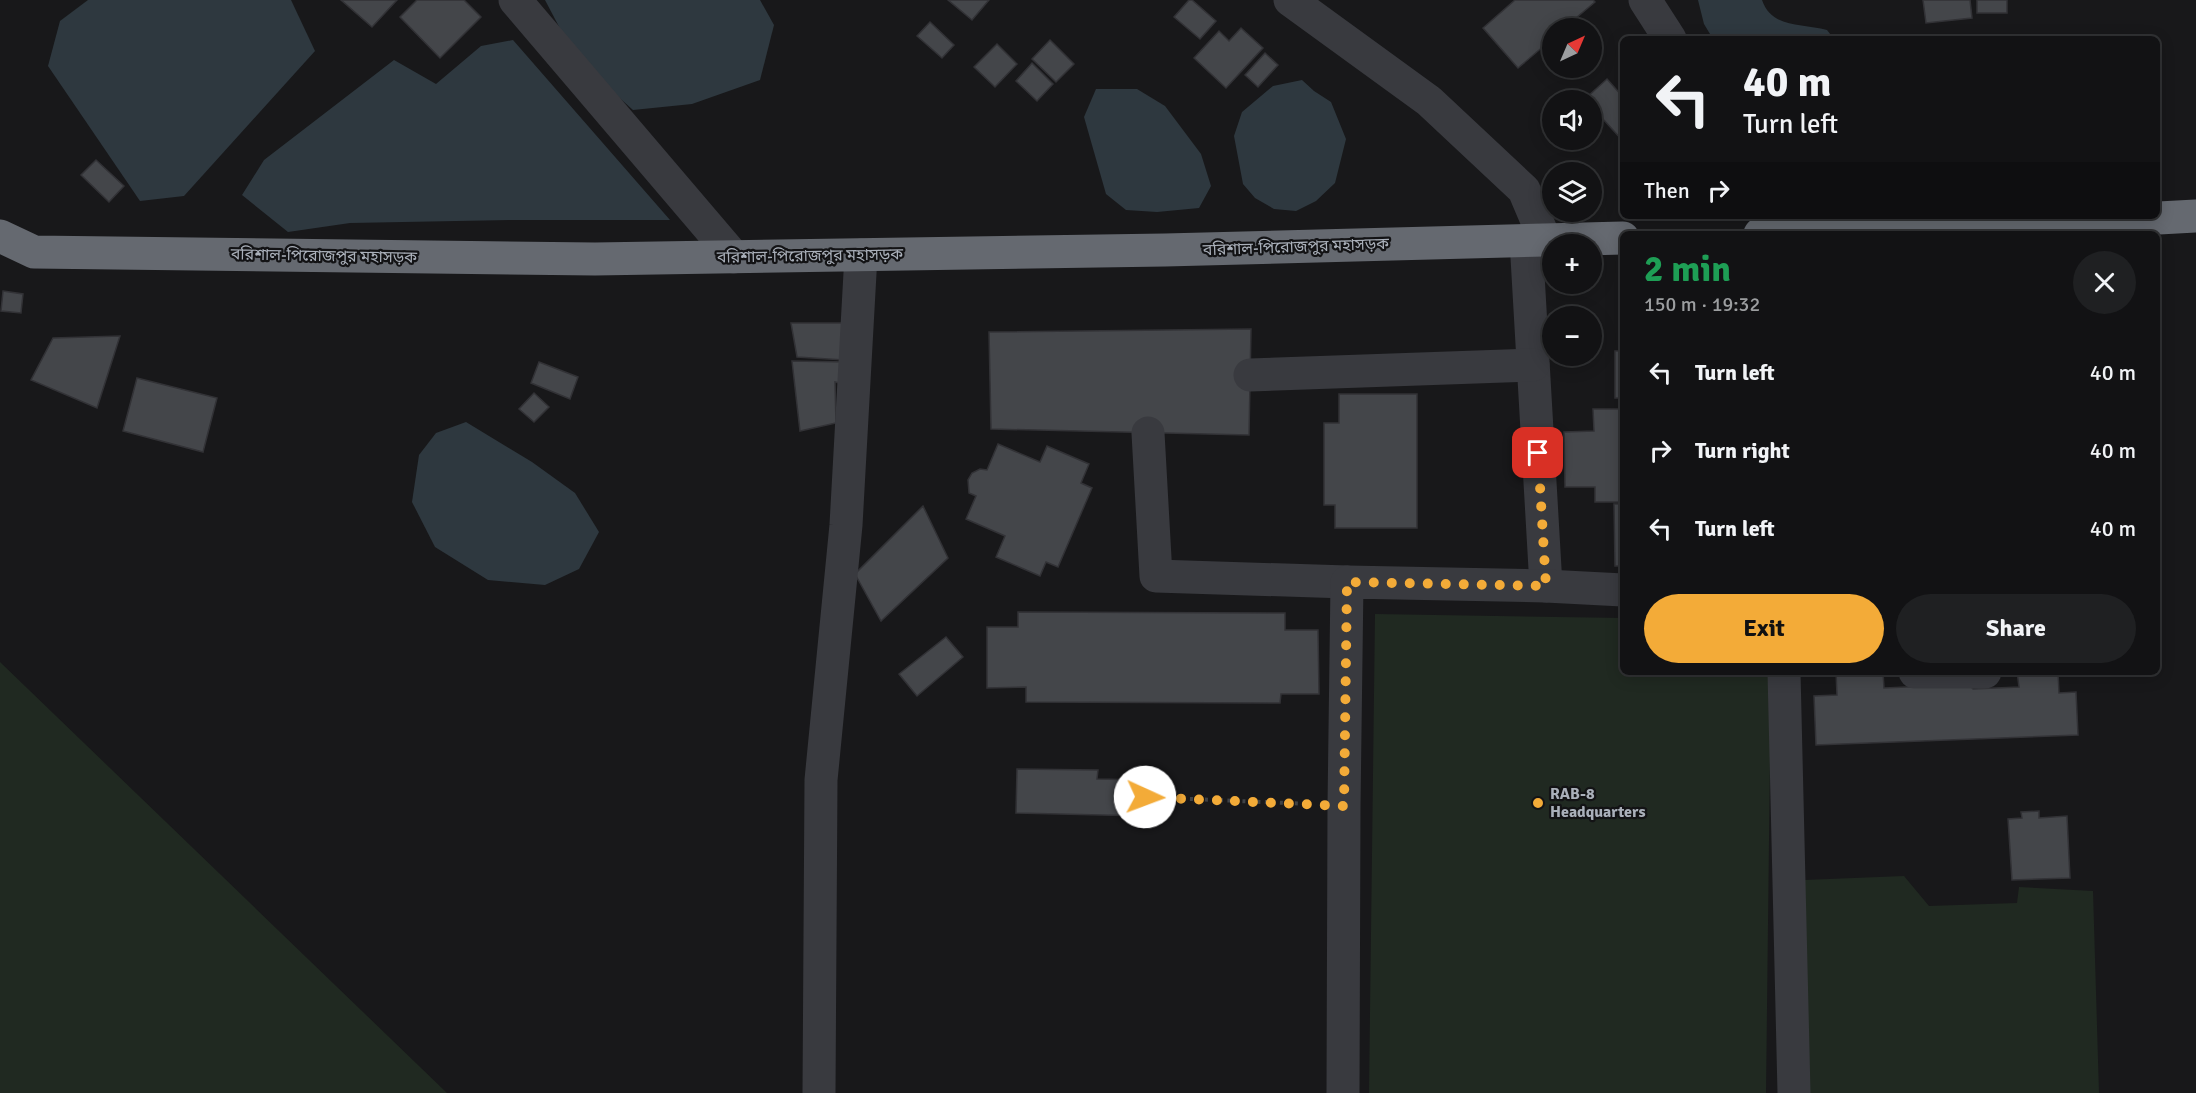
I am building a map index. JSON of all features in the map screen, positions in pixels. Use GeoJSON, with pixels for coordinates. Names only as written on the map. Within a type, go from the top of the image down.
{"type":"FeatureCollection","features":[{"type":"Feature","properties":{"kind":"highway"},"geometry":{"type":"LineString","coordinates":[[2160,218],[2196,216]]}},
{"type":"Feature","properties":{"kind":"highway"},"geometry":{"type":"LineString","coordinates":[[1769,231],[1790,224],[1974,228],[2140,219]]}},
{"type":"Feature","properties":{"kind":"highway","name":"বরিশাল-পিরোজপুর মহাসড়ক"},"geometry":{"type":"LineString","coordinates":[[8,245],[34,252],[595,259],[1165,250],[1620,238]]}},
{"type":"Feature","properties":{"kind":"street"},"geometry":{"type":"LineString","coordinates":[[515,0],[734,257]]}},
{"type":"Feature","properties":{"kind":"street"},"geometry":{"type":"LineString","coordinates":[[1290,0],[1429,101],[1524,190],[1536,240],[1533,364],[1546,586]]}},
{"type":"Feature","properties":{"kind":"street"},"geometry":{"type":"LineString","coordinates":[[1644,0],[1668,36]]}},
{"type":"Feature","properties":{"kind":"street"},"geometry":{"type":"LineString","coordinates":[[819,1093],[821,780],[846,525],[861,255]]}},
{"type":"Feature","properties":{"kind":"street"},"geometry":{"type":"LineString","coordinates":[[1250,375],[1533,364]]}},
{"type":"Feature","properties":{"kind":"street"},"geometry":{"type":"LineString","coordinates":[[1149,433],[1156,576],[1620,590]]}},
{"type":"Feature","properties":{"kind":"street"},"geometry":{"type":"LineString","coordinates":[[1343,1093],[1347,582]]}},
{"type":"Feature","properties":{"kind":"street"},"geometry":{"type":"LineString","coordinates":[[1784,675],[1794,1093]]}},
{"type":"Feature","properties":{"kind":"path"},"geometry":{"type":"LineString","coordinates":[[1145,797],[1344,806]]}},
{"type":"Feature","properties":{"kind":"shaded area"},"geometry":{"type":"Polygon","coordinates":[[[88,0],[291,0],[315,51],[184,196],[140,201],[48,66],[60,21],[88,0]]]}},
{"type":"Feature","properties":{"kind":"shaded area"},"geometry":{"type":"Polygon","coordinates":[[[545,0],[760,0],[774,25],[760,80],[692,104],[633,110],[576,59],[545,0]]]}},
{"type":"Feature","properties":{"kind":"shaded area"},"geometry":{"type":"Polygon","coordinates":[[[1698,0],[1762,0],[1773,16],[1780,20],[1827,30],[1832,36],[1711,36],[1704,24],[1698,0]]]}},
{"type":"Feature","properties":{"kind":"shaded area"},"geometry":{"type":"Polygon","coordinates":[[[513,40],[670,220],[350,223],[288,232],[242,195],[264,160],[394,60],[436,84],[481,46],[513,40]]]}},
{"type":"Feature","properties":{"kind":"shaded area"},"geometry":{"type":"Polygon","coordinates":[[[1302,80],[1331,102],[1346,139],[1335,183],[1316,201],[1296,211],[1274,209],[1255,198],[1243,184],[1234,136],[1242,112],[1273,86],[1302,80]]]}},
{"type":"Feature","properties":{"kind":"shaded area"},"geometry":{"type":"Polygon","coordinates":[[[1096,89],[1137,89],[1165,106],[1201,154],[1211,186],[1199,208],[1157,212],[1126,210],[1106,194],[1084,117],[1096,89]]]}},
{"type":"Feature","properties":{"kind":"shaded area"},"geometry":{"type":"Polygon","coordinates":[[[466,422],[532,462],[575,493],[599,532],[579,569],[545,585],[488,580],[435,547],[412,502],[419,455],[436,433],[466,422]]]}},
{"type":"Feature","properties":{"kind":"shaded area"},"geometry":{"type":"Polygon","coordinates":[[[1375,614],[1620,618],[1620,675],[1771,675],[1766,1093],[1369,1093],[1375,614]]]}},
{"type":"Feature","properties":{"kind":"shaded area"},"geometry":{"type":"Polygon","coordinates":[[[0,662],[447,1093],[0,1093],[0,662]]]}},
{"type":"Feature","properties":{"kind":"shaded area"},"geometry":{"type":"Polygon","coordinates":[[[1904,876],[1929,906],[2017,903],[2019,887],[2093,891],[2099,1093],[1805,1093],[1804,880],[1904,876]]]}},
{"type":"Feature","properties":{"kind":"building"},"geometry":{"type":"Polygon","coordinates":[[[341,0],[397,0],[372,27],[341,0]]]}},
{"type":"Feature","properties":{"kind":"building"},"geometry":{"type":"Polygon","coordinates":[[[417,0],[464,0],[481,17],[440,58],[400,17],[417,0]]]}},
{"type":"Feature","properties":{"kind":"building"},"geometry":{"type":"Polygon","coordinates":[[[948,0],[989,0],[972,20],[948,0]]]}},
{"type":"Feature","properties":{"kind":"building"},"geometry":{"type":"Polygon","coordinates":[[[1189,0],[1192,0],[1216,21],[1200,39],[1174,17],[1189,0]]]}},
{"type":"Feature","properties":{"kind":"building"},"geometry":{"type":"Polygon","coordinates":[[[1515,0],[1593,0],[1595,2],[1576,18],[1542,18],[1542,48],[1518,68],[1483,28],[1515,0]]]}},
{"type":"Feature","properties":{"kind":"building"},"geometry":{"type":"Polygon","coordinates":[[[1923,0],[1970,0],[1972,18],[1926,23],[1923,0]]]}},
{"type":"Feature","properties":{"kind":"building"},"geometry":{"type":"Polygon","coordinates":[[[1977,0],[2007,0],[2007,13],[1977,13],[1977,0]]]}},
{"type":"Feature","properties":{"kind":"building"},"geometry":{"type":"Polygon","coordinates":[[[930,22],[954,45],[942,58],[917,36],[930,22]]]}},
{"type":"Feature","properties":{"kind":"building"},"geometry":{"type":"Polygon","coordinates":[[[1241,28],[1263,48],[1226,88],[1194,58],[1219,31],[1229,41],[1241,28]]]}},
{"type":"Feature","properties":{"kind":"building"},"geometry":{"type":"Polygon","coordinates":[[[1050,40],[1074,64],[1056,82],[1032,59],[1050,40]]]}},
{"type":"Feature","properties":{"kind":"building"},"geometry":{"type":"Polygon","coordinates":[[[997,44],[1017,64],[995,87],[974,67],[997,44]]]}},
{"type":"Feature","properties":{"kind":"building"},"geometry":{"type":"Polygon","coordinates":[[[1265,53],[1278,65],[1258,87],[1245,75],[1265,53]]]}},
{"type":"Feature","properties":{"kind":"building"},"geometry":{"type":"Polygon","coordinates":[[[1032,63],[1053,84],[1037,101],[1016,81],[1032,63]]]}},
{"type":"Feature","properties":{"kind":"building"},"geometry":{"type":"Polygon","coordinates":[[[1607,79],[1620,94],[1620,138],[1602,118],[1602,90],[1595,90],[1607,79]]]}},
{"type":"Feature","properties":{"kind":"building"},"geometry":{"type":"Polygon","coordinates":[[[96,160],[124,186],[109,202],[81,175],[96,160]]]}},
{"type":"Feature","properties":{"kind":"building"},"geometry":{"type":"Polygon","coordinates":[[[3,291],[23,294],[21,313],[1,311],[3,291]]]}},
{"type":"Feature","properties":{"kind":"building"},"geometry":{"type":"Polygon","coordinates":[[[791,323],[842,323],[844,360],[797,357],[791,323]]]}},
{"type":"Feature","properties":{"kind":"building"},"geometry":{"type":"Polygon","coordinates":[[[1251,329],[1249,435],[991,429],[989,332],[1251,329]]]}},
{"type":"Feature","properties":{"kind":"building"},"geometry":{"type":"Polygon","coordinates":[[[120,336],[97,408],[31,380],[53,338],[120,336]]]}},
{"type":"Feature","properties":{"kind":"building"},"geometry":{"type":"Polygon","coordinates":[[[1615,351],[1620,351],[1620,398],[1615,398],[1615,351]]]}},
{"type":"Feature","properties":{"kind":"building"},"geometry":{"type":"Polygon","coordinates":[[[792,361],[848,362],[844,384],[835,382],[836,423],[800,431],[792,361]]]}},
{"type":"Feature","properties":{"kind":"building"},"geometry":{"type":"Polygon","coordinates":[[[539,362],[578,377],[570,399],[531,383],[539,362]]]}},
{"type":"Feature","properties":{"kind":"building"},"geometry":{"type":"Polygon","coordinates":[[[137,378],[217,398],[203,452],[123,431],[137,378]]]}},
{"type":"Feature","properties":{"kind":"building"},"geometry":{"type":"Polygon","coordinates":[[[534,393],[549,407],[534,422],[519,409],[534,393]]]}},
{"type":"Feature","properties":{"kind":"building"},"geometry":{"type":"Polygon","coordinates":[[[1339,394],[1417,394],[1417,528],[1335,528],[1335,505],[1324,505],[1324,423],[1339,423],[1339,394]]]}},
{"type":"Feature","properties":{"kind":"building"},"geometry":{"type":"Polygon","coordinates":[[[1593,409],[1620,409],[1620,502],[1595,502],[1595,487],[1565,487],[1564,432],[1594,431],[1593,409]]]}},
{"type":"Feature","properties":{"kind":"building"},"geometry":{"type":"Polygon","coordinates":[[[998,444],[1040,462],[1047,446],[1089,464],[1081,483],[1092,488],[1058,567],[1046,562],[1040,576],[996,557],[1005,536],[966,519],[976,496],[969,493],[968,480],[972,473],[980,469],[987,470],[998,444]]]}},
{"type":"Feature","properties":{"kind":"building"},"geometry":{"type":"Polygon","coordinates":[[[1614,504],[1620,504],[1620,566],[1615,566],[1614,504]]]}},
{"type":"Feature","properties":{"kind":"building"},"geometry":{"type":"Polygon","coordinates":[[[923,506],[948,558],[881,621],[855,574],[923,506]]]}},
{"type":"Feature","properties":{"kind":"building"},"geometry":{"type":"Polygon","coordinates":[[[1018,612],[1285,613],[1285,630],[1318,630],[1319,694],[1281,694],[1280,703],[1026,702],[1026,687],[987,688],[987,627],[1018,627],[1018,612]]]}},
{"type":"Feature","properties":{"kind":"building"},"geometry":{"type":"Polygon","coordinates":[[[946,637],[963,657],[917,696],[899,674],[946,637]]]}},
{"type":"Feature","properties":{"kind":"building"},"geometry":{"type":"Polygon","coordinates":[[[1836,675],[1883,675],[1884,688],[1929,686],[1952,675],[1961,675],[1973,689],[2019,687],[2017,675],[2058,675],[2059,693],[2076,692],[2078,735],[1816,745],[1814,696],[1837,695],[1836,675]]]}},
{"type":"Feature","properties":{"kind":"building"},"geometry":{"type":"Polygon","coordinates":[[[1017,769],[1098,770],[1097,779],[1146,780],[1145,816],[1016,813],[1017,769]]]}},
{"type":"Feature","properties":{"kind":"building"},"geometry":{"type":"Polygon","coordinates":[[[2039,811],[2039,818],[2067,816],[2070,878],[2012,880],[2008,819],[2022,818],[2021,812],[2039,811]]]}},
{"type":"Feature","properties":{"kind":"place","name":"RAB-8 Headquarters"},"geometry":{"type":"Point","coordinates":[1538,803]}},
{"type":"Feature","properties":{"kind":"route"},"geometry":{"type":"LineString","coordinates":[[1145,797],[1344,806],[1347,582],[1546,586],[1538,453]]}}]}
